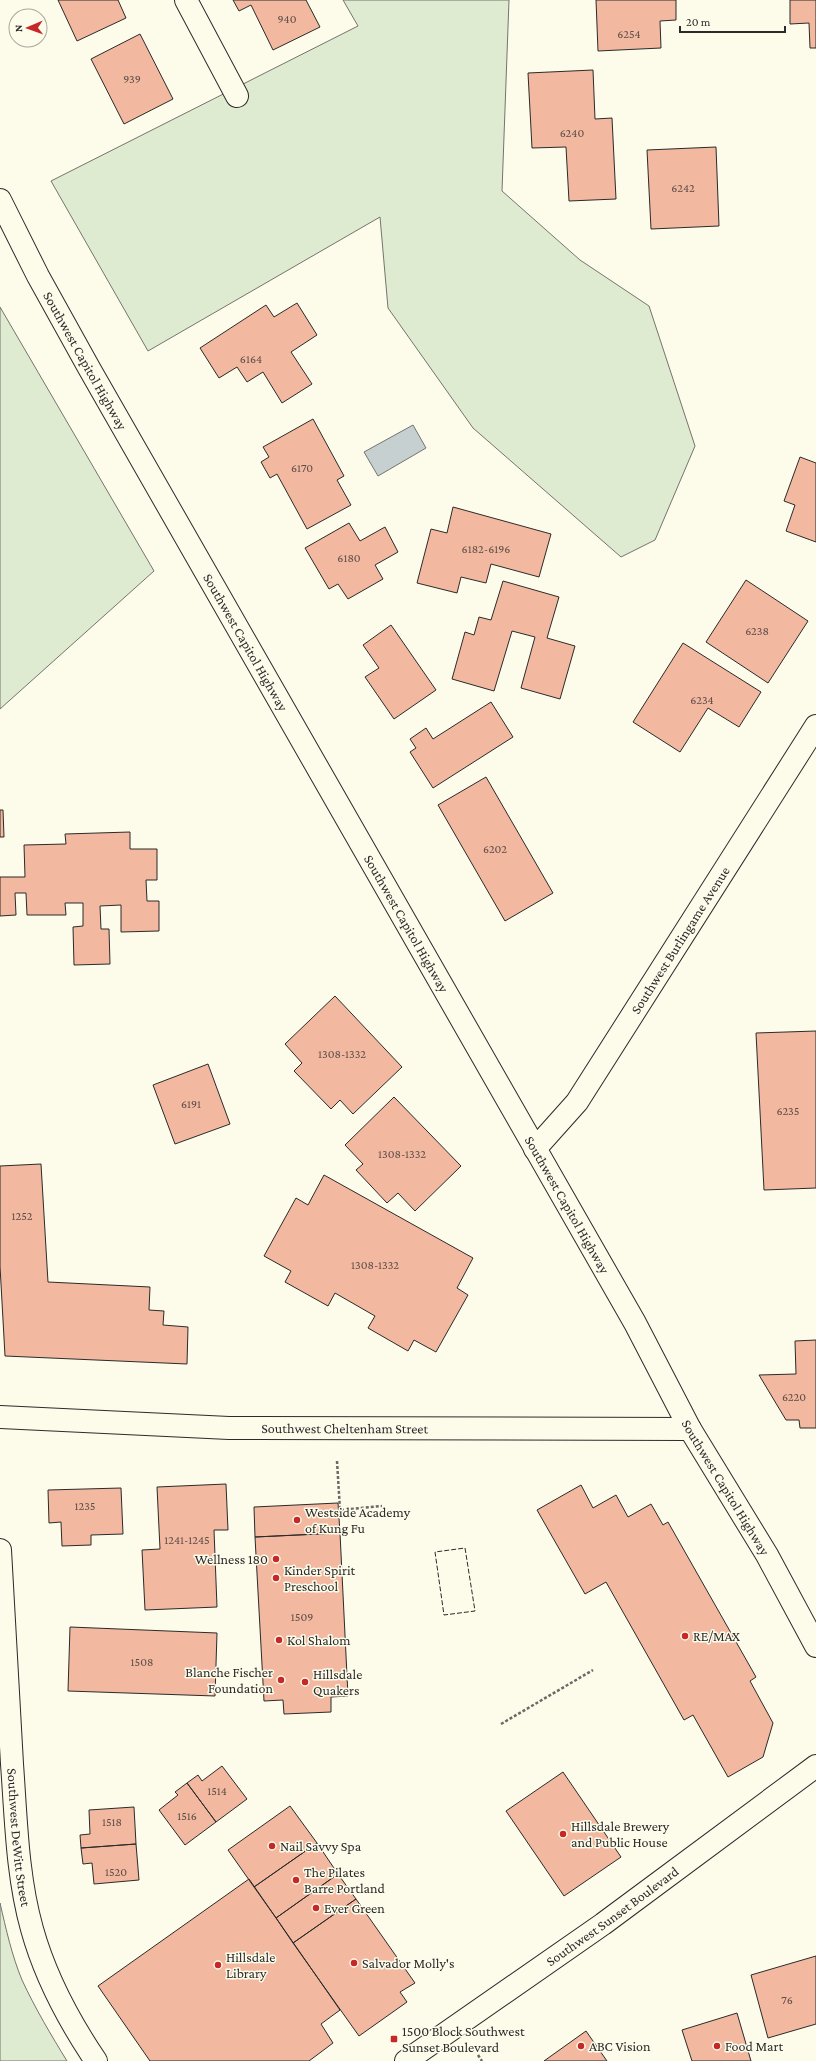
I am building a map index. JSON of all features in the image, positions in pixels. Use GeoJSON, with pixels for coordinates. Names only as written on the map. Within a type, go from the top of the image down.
{"type":"FeatureCollection","features":[{"type":"Feature","properties":{"kind":"street"},"geometry":{"type":"LineString","coordinates":[[186,0],[237,96]]}},
{"type":"Feature","properties":{"kind":"street","name":"Southwest Capitol Highway"},"geometry":{"type":"LineString","coordinates":[[0,200],[34,269],[89,368],[635,1322],[690,1429],[767,1555],[816,1646]]}},
{"type":"Feature","properties":{"kind":"street","name":"Southwest Burlingame Avenue"},"geometry":{"type":"LineString","coordinates":[[535,1149],[577,1102],[816,726]]}},
{"type":"Feature","properties":{"kind":"street","name":"Southwest Cheltenham Street"},"geometry":{"type":"LineString","coordinates":[[0,1417],[229,1428],[690,1429]]}},
{"type":"Feature","properties":{"kind":"street","name":"Southwest DeWitt Street"},"geometry":{"type":"LineString","coordinates":[[0,1550],[14,1800],[22,1879],[32,1928],[48,1975],[68,2014],[96,2061]]}},
{"type":"Feature","properties":{"kind":"street","name":"Southwest Sunset Boulevard"},"geometry":{"type":"LineString","coordinates":[[406,2061],[603,1924],[816,1766]]}},
{"type":"Feature","properties":{"kind":"path"},"geometry":{"type":"LineString","coordinates":[[337,1461],[340,1510],[382,1506]]}},
{"type":"Feature","properties":{"kind":"path"},"geometry":{"type":"LineString","coordinates":[[501,1724],[593,1670]]}},
{"type":"Feature","properties":{"kind":"path"},"geometry":{"type":"LineString","coordinates":[[478,2055],[482,2061]]}},
{"type":"Feature","properties":{"kind":"green space"},"geometry":{"type":"Polygon","coordinates":[[[343,0],[509,0],[502,191],[580,260],[649,306],[695,446],[655,540],[621,557],[473,428],[388,308],[380,217],[148,351],[51,181],[358,26],[343,0]]]}},
{"type":"Feature","properties":{"kind":"green space"},"geometry":{"type":"Polygon","coordinates":[[[0,307],[154,571],[0,709],[0,307]]]}},
{"type":"Feature","properties":{"kind":"green space"},"geometry":{"type":"Polygon","coordinates":[[[0,1903],[18,1971],[32,2001],[67,2061],[0,2061],[0,1903]]]}},
{"type":"Feature","properties":{"kind":"shaded area"},"geometry":{"type":"Polygon","coordinates":[[[413,425],[426,448],[378,476],[364,452],[413,425]]]}},
{"type":"Feature","properties":{"kind":"building"},"geometry":{"type":"Polygon","coordinates":[[[58,0],[118,0],[126,18],[77,41],[58,0]]]}},
{"type":"Feature","properties":{"kind":"building"},"geometry":{"type":"Polygon","coordinates":[[[233,0],[306,0],[320,27],[273,50],[251,5],[239,11],[233,0]]]}},
{"type":"Feature","properties":{"kind":"building"},"geometry":{"type":"Polygon","coordinates":[[[596,0],[676,0],[676,20],[660,21],[661,48],[598,51],[596,0]]]}},
{"type":"Feature","properties":{"kind":"building"},"geometry":{"type":"Polygon","coordinates":[[[790,0],[816,0],[816,48],[810,48],[809,23],[790,24],[790,0]]]}},
{"type":"Feature","properties":{"kind":"building"},"geometry":{"type":"Polygon","coordinates":[[[140,34],[173,99],[124,124],[91,59],[140,34]]]}},
{"type":"Feature","properties":{"kind":"building"},"geometry":{"type":"Polygon","coordinates":[[[593,70],[595,119],[612,118],[616,199],[569,201],[566,147],[532,148],[528,73],[593,70]]]}},
{"type":"Feature","properties":{"kind":"building"},"geometry":{"type":"Polygon","coordinates":[[[716,147],[719,226],[651,229],[647,150],[716,147]]]}},
{"type":"Feature","properties":{"kind":"building"},"geometry":{"type":"Polygon","coordinates":[[[297,303],[317,335],[291,352],[312,384],[282,403],[263,372],[247,382],[237,367],[219,378],[200,348],[266,305],[274,317],[297,303]]]}},
{"type":"Feature","properties":{"kind":"building"},"geometry":{"type":"Polygon","coordinates":[[[313,419],[344,476],[337,480],[351,505],[307,529],[277,474],[270,478],[261,462],[269,457],[263,447],[313,419]]]}},
{"type":"Feature","properties":{"kind":"building"},"geometry":{"type":"Polygon","coordinates":[[[800,457],[816,463],[816,542],[786,531],[795,505],[784,501],[800,457]]]}},
{"type":"Feature","properties":{"kind":"building"},"geometry":{"type":"Polygon","coordinates":[[[453,507],[551,534],[539,577],[491,564],[486,583],[461,577],[457,593],[417,583],[431,529],[447,533],[453,507]]]}},
{"type":"Feature","properties":{"kind":"building"},"geometry":{"type":"Polygon","coordinates":[[[349,523],[360,541],[385,527],[398,552],[375,565],[383,579],[348,599],[338,584],[329,589],[305,548],[349,523]]]}},
{"type":"Feature","properties":{"kind":"building"},"geometry":{"type":"Polygon","coordinates":[[[746,580],[808,621],[768,683],[706,642],[746,580]]]}},
{"type":"Feature","properties":{"kind":"building"},"geometry":{"type":"Polygon","coordinates":[[[503,581],[559,597],[547,638],[575,646],[560,699],[521,688],[535,637],[512,631],[494,691],[452,679],[465,632],[474,635],[479,617],[491,620],[503,581]]]}},
{"type":"Feature","properties":{"kind":"building"},"geometry":{"type":"Polygon","coordinates":[[[391,625],[436,690],[394,719],[365,677],[379,668],[363,645],[391,625]]]}},
{"type":"Feature","properties":{"kind":"building"},"geometry":{"type":"Polygon","coordinates":[[[683,643],[761,692],[739,727],[708,708],[680,752],[633,722],[683,643]]]}},
{"type":"Feature","properties":{"kind":"building"},"geometry":{"type":"Polygon","coordinates":[[[491,702],[513,737],[433,788],[410,752],[416,748],[410,739],[426,728],[433,739],[491,702]]]}},
{"type":"Feature","properties":{"kind":"building"},"geometry":{"type":"Polygon","coordinates":[[[486,777],[553,893],[505,921],[438,805],[486,777]]]}},
{"type":"Feature","properties":{"kind":"building"},"geometry":{"type":"Polygon","coordinates":[[[0,810],[3,810],[4,837],[0,837],[0,810]]]}},
{"type":"Feature","properties":{"kind":"building"},"geometry":{"type":"Polygon","coordinates":[[[130,832],[130,849],[157,849],[157,880],[146,880],[147,901],[159,901],[159,931],[121,932],[121,905],[100,906],[101,929],[109,929],[110,964],[74,965],[73,927],[83,926],[83,903],[65,903],[66,915],[27,915],[26,893],[15,893],[16,915],[0,916],[0,877],[25,877],[24,845],[66,844],[65,834],[130,832]]]}},
{"type":"Feature","properties":{"kind":"building"},"geometry":{"type":"Polygon","coordinates":[[[335,996],[402,1067],[353,1114],[340,1100],[331,1109],[294,1071],[302,1063],[285,1044],[335,996]]]}},
{"type":"Feature","properties":{"kind":"building"},"geometry":{"type":"Polygon","coordinates":[[[816,1031],[816,1188],[764,1190],[756,1033],[816,1031]]]}},
{"type":"Feature","properties":{"kind":"building"},"geometry":{"type":"Polygon","coordinates":[[[208,1064],[230,1124],[175,1144],[153,1085],[208,1064]]]}},
{"type":"Feature","properties":{"kind":"building"},"geometry":{"type":"Polygon","coordinates":[[[394,1097],[461,1166],[415,1211],[398,1193],[387,1203],[356,1170],[363,1164],[345,1145],[394,1097]]]}},
{"type":"Feature","properties":{"kind":"building"},"geometry":{"type":"Polygon","coordinates":[[[41,1164],[48,1282],[150,1287],[149,1310],[164,1311],[163,1325],[188,1327],[187,1364],[5,1356],[0,1266],[0,1166],[41,1164]]]}},
{"type":"Feature","properties":{"kind":"building"},"geometry":{"type":"Polygon","coordinates":[[[324,1175],[473,1258],[457,1288],[468,1295],[436,1352],[414,1340],[408,1351],[368,1328],[375,1316],[335,1293],[328,1306],[285,1282],[291,1271],[264,1256],[296,1198],[308,1205],[324,1175]]]}},
{"type":"Feature","properties":{"kind":"building"},"geometry":{"type":"Polygon","coordinates":[[[816,1340],[816,1428],[800,1428],[799,1420],[786,1420],[759,1375],[796,1374],[795,1341],[816,1340]]]}},
{"type":"Feature","properties":{"kind":"building"},"geometry":{"type":"Polygon","coordinates":[[[226,1484],[228,1530],[214,1530],[217,1607],[145,1610],[142,1550],[160,1549],[157,1487],[226,1484]]]}},
{"type":"Feature","properties":{"kind":"building","name":"RE/MAX"},"geometry":{"type":"Polygon","coordinates":[[[581,1485],[593,1508],[616,1495],[628,1517],[651,1504],[663,1525],[668,1522],[756,1677],[750,1681],[773,1723],[763,1757],[728,1777],[693,1715],[684,1720],[606,1582],[585,1594],[537,1510],[581,1485]]]}},
{"type":"Feature","properties":{"kind":"building"},"geometry":{"type":"Polygon","coordinates":[[[121,1488],[123,1534],[91,1535],[91,1545],[62,1546],[61,1522],[49,1523],[48,1490],[121,1488]]]}},
{"type":"Feature","properties":{"kind":"building","name":"Westside Academy of Kung Fu"},"geometry":{"type":"Polygon","coordinates":[[[338,1503],[340,1533],[255,1537],[254,1507],[338,1503]]]}},
{"type":"Feature","properties":{"kind":"building"},"geometry":{"type":"Polygon","coordinates":[[[340,1533],[348,1696],[331,1697],[331,1712],[284,1714],[283,1700],[264,1701],[255,1537],[340,1533]]]}},
{"type":"Feature","properties":{"kind":"building"},"geometry":{"type":"Polygon","coordinates":[[[70,1627],[217,1633],[215,1696],[68,1691],[70,1627]]]}},
{"type":"Feature","properties":{"kind":"building"},"geometry":{"type":"Polygon","coordinates":[[[222,1766],[247,1799],[216,1822],[187,1783],[198,1775],[202,1781],[222,1766]]]}},
{"type":"Feature","properties":{"kind":"building","name":"Hillsdale Brewery and Public House"},"geometry":{"type":"Polygon","coordinates":[[[563,1772],[621,1857],[564,1896],[506,1811],[563,1772]]]}},
{"type":"Feature","properties":{"kind":"building"},"geometry":{"type":"Polygon","coordinates":[[[187,1783],[216,1822],[185,1845],[159,1810],[178,1795],[175,1792],[187,1783]]]}},
{"type":"Feature","properties":{"kind":"building","name":"Nail Savvy Spa"},"geometry":{"type":"Polygon","coordinates":[[[290,1806],[317,1843],[254,1887],[228,1850],[290,1806]]]}},
{"type":"Feature","properties":{"kind":"building"},"geometry":{"type":"Polygon","coordinates":[[[134,1807],[136,1844],[81,1848],[80,1835],[90,1834],[89,1810],[134,1807]]]}},
{"type":"Feature","properties":{"kind":"building","name":"The Pilates Barre Portland"},"geometry":{"type":"Polygon","coordinates":[[[317,1843],[338,1874],[276,1918],[254,1887],[317,1843]]]}},
{"type":"Feature","properties":{"kind":"building"},"geometry":{"type":"Polygon","coordinates":[[[136,1844],[139,1880],[94,1884],[92,1863],[83,1864],[81,1848],[136,1844]]]}},
{"type":"Feature","properties":{"kind":"building","name":"Ever Green"},"geometry":{"type":"Polygon","coordinates":[[[338,1874],[356,1899],[293,1943],[276,1918],[338,1874]]]}},
{"type":"Feature","properties":{"kind":"building","name":"Hillsdale Library"},"geometry":{"type":"Polygon","coordinates":[[[249,1879],[340,2010],[321,2024],[333,2043],[309,2061],[150,2061],[98,1986],[249,1879]]]}},
{"type":"Feature","properties":{"kind":"building","name":"Salvador Molly's"},"geometry":{"type":"Polygon","coordinates":[[[356,1899],[415,1983],[400,1992],[407,2002],[359,2036],[293,1943],[356,1899]]]}},
{"type":"Feature","properties":{"kind":"building"},"geometry":{"type":"Polygon","coordinates":[[[816,1956],[816,2024],[768,2038],[751,1975],[816,1956]]]}},
{"type":"Feature","properties":{"kind":"building","name":"Food Mart"},"geometry":{"type":"Polygon","coordinates":[[[737,2013],[751,2061],[692,2061],[682,2030],[737,2013]]]}},
{"type":"Feature","properties":{"kind":"building","name":"ABC Vision"},"geometry":{"type":"Polygon","coordinates":[[[586,2031],[607,2061],[544,2061],[586,2031]]]}},
{"type":"Feature","properties":{"kind":"fence"},"geometry":{"type":"LineString","coordinates":[[465,1548],[475,1611],[444,1615],[435,1552],[465,1548]]}},
{"type":"Feature","properties":{"kind":"place","name":"Westside Academy of Kung Fu"},"geometry":{"type":"Point","coordinates":[297,1520]}},
{"type":"Feature","properties":{"kind":"place","name":"Wellness 180"},"geometry":{"type":"Point","coordinates":[276,1559]}},
{"type":"Feature","properties":{"kind":"place","name":"Kinder Spirit Preschool"},"geometry":{"type":"Point","coordinates":[276,1578]}},
{"type":"Feature","properties":{"kind":"place","name":"RE/MAX"},"geometry":{"type":"Point","coordinates":[685,1636]}},
{"type":"Feature","properties":{"kind":"place","name":"Kol Shalom"},"geometry":{"type":"Point","coordinates":[279,1640]}},
{"type":"Feature","properties":{"kind":"place","name":"Blanche Fischer Foundation"},"geometry":{"type":"Point","coordinates":[281,1680]}},
{"type":"Feature","properties":{"kind":"place","name":"Hillsdale Quakers"},"geometry":{"type":"Point","coordinates":[305,1682]}},
{"type":"Feature","properties":{"kind":"place","name":"Hillsdale Brewery and Public House"},"geometry":{"type":"Point","coordinates":[563,1834]}},
{"type":"Feature","properties":{"kind":"place","name":"Nail Savvy Spa"},"geometry":{"type":"Point","coordinates":[272,1846]}},
{"type":"Feature","properties":{"kind":"place","name":"The Pilates Barre Portland"},"geometry":{"type":"Point","coordinates":[296,1880]}},
{"type":"Feature","properties":{"kind":"place","name":"Ever Green"},"geometry":{"type":"Point","coordinates":[316,1908]}},
{"type":"Feature","properties":{"kind":"place","name":"Salvador Molly's"},"geometry":{"type":"Point","coordinates":[354,1963]}},
{"type":"Feature","properties":{"kind":"place","name":"Hillsdale Library"},"geometry":{"type":"Point","coordinates":[218,1965]}},
{"type":"Feature","properties":{"kind":"place","name":"1500 Block Southwest Sunset Boulevard"},"geometry":{"type":"Point","coordinates":[394,2039]}},
{"type":"Feature","properties":{"kind":"place","name":"ABC Vision"},"geometry":{"type":"Point","coordinates":[581,2046]}},
{"type":"Feature","properties":{"kind":"place","name":"Food Mart"},"geometry":{"type":"Point","coordinates":[717,2046]}}]}
